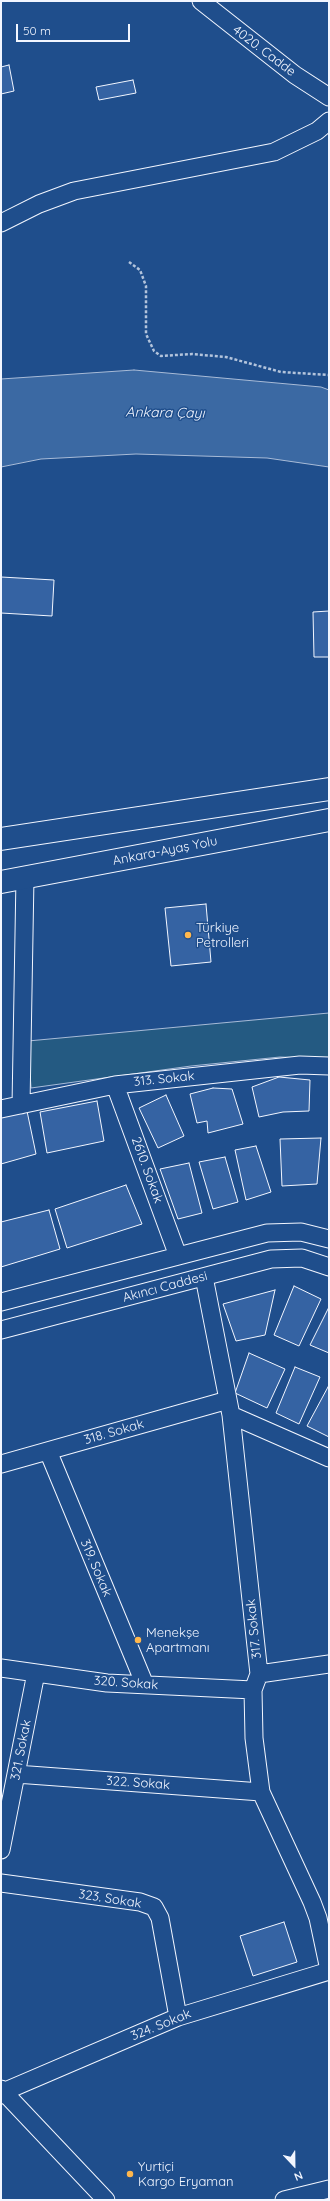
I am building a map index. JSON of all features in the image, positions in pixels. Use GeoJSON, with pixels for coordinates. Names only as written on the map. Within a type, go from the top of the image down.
{"type":"FeatureCollection","features":[{"type":"Feature","properties":{"kind":"highway"},"geometry":{"type":"LineString","coordinates":[[1,839],[329,789]]}},
{"type":"Feature","properties":{"kind":"highway","name":"Ankara-Ayaş Yolu"},"geometry":{"type":"LineString","coordinates":[[1,882],[329,820]]}},
{"type":"Feature","properties":{"kind":"street","name":"4020. Cadde"},"geometry":{"type":"LineString","coordinates":[[201,1],[295,75],[329,97]]}},
{"type":"Feature","properties":{"kind":"street"},"geometry":{"type":"LineString","coordinates":[[1,223],[39,204],[74,191],[274,152],[317,131],[329,121]]}},
{"type":"Feature","properties":{"kind":"street"},"geometry":{"type":"LineString","coordinates":[[21,1105],[25,877]]}},
{"type":"Feature","properties":{"kind":"street","name":"313. Sokak"},"geometry":{"type":"LineString","coordinates":[[1,1109],[115,1085],[300,1065],[329,1066]]}},
{"type":"Feature","properties":{"kind":"street","name":"2610. Sokak"},"geometry":{"type":"LineString","coordinates":[[115,1085],[178,1256]]}},
{"type":"Feature","properties":{"kind":"street","name":"Akıncı Caddesi"},"geometry":{"type":"LineString","coordinates":[[1,1302],[267,1233],[301,1232],[329,1239]]}},
{"type":"Feature","properties":{"kind":"street","name":"Akıncı Caddesi"},"geometry":{"type":"LineString","coordinates":[[1,1330],[271,1260],[288,1257],[302,1258],[329,1267]]}},
{"type":"Feature","properties":{"kind":"street","name":"317. Sokak"},"geometry":{"type":"LineString","coordinates":[[204,1277],[229,1407],[259,1674],[253,1690],[254,1738],[261,1792],[324,1918],[329,1970]]}},
{"type":"Feature","properties":{"kind":"street"},"geometry":{"type":"LineString","coordinates":[[229,1407],[329,1458]]}},
{"type":"Feature","properties":{"kind":"street","name":"318. Sokak"},"geometry":{"type":"LineString","coordinates":[[1,1464],[48,1451],[229,1407]]}},
{"type":"Feature","properties":{"kind":"street","name":"319. Sokak"},"geometry":{"type":"LineString","coordinates":[[48,1451],[145,1685]]}},
{"type":"Feature","properties":{"kind":"street"},"geometry":{"type":"LineString","coordinates":[[259,1674],[329,1664]]}},
{"type":"Feature","properties":{"kind":"street","name":"320. Sokak"},"geometry":{"type":"LineString","coordinates":[[1,1668],[107,1683],[253,1690]]}},
{"type":"Feature","properties":{"kind":"street","name":"321. Sokak"},"geometry":{"type":"LineString","coordinates":[[1,1850],[36,1673]]}},
{"type":"Feature","properties":{"kind":"street","name":"322. Sokak"},"geometry":{"type":"LineString","coordinates":[[16,1774],[261,1792]]}},
{"type":"Feature","properties":{"kind":"street","name":"323. Sokak"},"geometry":{"type":"LineString","coordinates":[[1,1883],[140,1902],[154,1907],[160,1918],[178,2017]]}},
{"type":"Feature","properties":{"kind":"street","name":"324. Sokak"},"geometry":{"type":"LineString","coordinates":[[2,2092],[178,2017],[329,1970]]}},
{"type":"Feature","properties":{"kind":"street"},"geometry":{"type":"LineString","coordinates":[[2,2092],[106,2200]]}},
{"type":"Feature","properties":{"kind":"street"},"geometry":{"type":"LineString","coordinates":[[284,2200],[329,2189]]}},
{"type":"Feature","properties":{"kind":"path"},"geometry":{"type":"LineString","coordinates":[[130,262],[140,270],[146,286],[146,334],[154,351],[160,356],[192,354],[226,357],[281,372],[329,375]]}},
{"type":"Feature","properties":{"kind":"shaded area"},"geometry":{"type":"Polygon","coordinates":[[[329,1013],[329,1059],[280,1057],[191,1066],[31,1088],[28,1041],[329,1013]]]}},
{"type":"Feature","properties":{"kind":"water","name":"Ankara Çayı"},"geometry":{"type":"Polygon","coordinates":[[[134,370],[321,387],[329,390],[329,467],[267,458],[136,454],[41,459],[1,467],[1,379],[134,370]]]}},
{"type":"Feature","properties":{"kind":"building"},"geometry":{"type":"Polygon","coordinates":[[[9,65],[14,91],[1,94],[1,67],[9,65]]]}},
{"type":"Feature","properties":{"kind":"building"},"geometry":{"type":"Polygon","coordinates":[[[133,80],[136,93],[99,100],[96,87],[133,80]]]}},
{"type":"Feature","properties":{"kind":"building"},"geometry":{"type":"Polygon","coordinates":[[[1,577],[54,580],[52,616],[1,613],[1,577]]]}},
{"type":"Feature","properties":{"kind":"building"},"geometry":{"type":"Polygon","coordinates":[[[329,611],[329,657],[314,657],[313,612],[329,611]]]}},
{"type":"Feature","properties":{"kind":"building"},"geometry":{"type":"Polygon","coordinates":[[[206,904],[211,962],[171,966],[165,908],[206,904]]]}},
{"type":"Feature","properties":{"kind":"building"},"geometry":{"type":"Polygon","coordinates":[[[279,1077],[310,1080],[309,1111],[283,1112],[259,1117],[252,1087],[279,1077]]]}},
{"type":"Feature","properties":{"kind":"building"},"geometry":{"type":"Polygon","coordinates":[[[213,1088],[232,1089],[243,1124],[208,1133],[207,1121],[197,1123],[190,1094],[213,1088]]]}},
{"type":"Feature","properties":{"kind":"building"},"geometry":{"type":"Polygon","coordinates":[[[166,1095],[184,1136],[158,1148],[139,1108],[166,1095]]]}},
{"type":"Feature","properties":{"kind":"building"},"geometry":{"type":"Polygon","coordinates":[[[97,1101],[104,1141],[47,1153],[40,1112],[97,1101]]]}},
{"type":"Feature","properties":{"kind":"building"},"geometry":{"type":"Polygon","coordinates":[[[27,1111],[36,1154],[1,1164],[1,1117],[27,1111]]]}},
{"type":"Feature","properties":{"kind":"building"},"geometry":{"type":"Polygon","coordinates":[[[321,1138],[317,1184],[282,1186],[280,1139],[321,1138]]]}},
{"type":"Feature","properties":{"kind":"building"},"geometry":{"type":"Polygon","coordinates":[[[256,1146],[271,1192],[246,1200],[235,1150],[256,1146]]]}},
{"type":"Feature","properties":{"kind":"building"},"geometry":{"type":"Polygon","coordinates":[[[225,1157],[238,1202],[213,1209],[199,1162],[225,1157]]]}},
{"type":"Feature","properties":{"kind":"building"},"geometry":{"type":"Polygon","coordinates":[[[189,1163],[202,1213],[178,1219],[160,1169],[189,1163]]]}},
{"type":"Feature","properties":{"kind":"building"},"geometry":{"type":"Polygon","coordinates":[[[126,1185],[142,1224],[67,1248],[55,1209],[126,1185]]]}},
{"type":"Feature","properties":{"kind":"building"},"geometry":{"type":"Polygon","coordinates":[[[49,1210],[60,1249],[1,1267],[1,1222],[49,1210]]]}},
{"type":"Feature","properties":{"kind":"building"},"geometry":{"type":"Polygon","coordinates":[[[294,1286],[321,1299],[299,1346],[274,1335],[294,1286]]]}},
{"type":"Feature","properties":{"kind":"building"},"geometry":{"type":"Polygon","coordinates":[[[275,1290],[265,1335],[236,1341],[223,1304],[275,1290]]]}},
{"type":"Feature","properties":{"kind":"building"},"geometry":{"type":"Polygon","coordinates":[[[329,1307],[329,1353],[310,1345],[329,1307]]]}},
{"type":"Feature","properties":{"kind":"building"},"geometry":{"type":"Polygon","coordinates":[[[249,1353],[285,1369],[267,1408],[235,1393],[249,1353]]]}},
{"type":"Feature","properties":{"kind":"building"},"geometry":{"type":"Polygon","coordinates":[[[295,1367],[320,1377],[299,1424],[276,1413],[295,1367]]]}},
{"type":"Feature","properties":{"kind":"building"},"geometry":{"type":"Polygon","coordinates":[[[329,1387],[329,1437],[307,1426],[329,1387]]]}},
{"type":"Feature","properties":{"kind":"building"},"geometry":{"type":"Polygon","coordinates":[[[284,1922],[297,1962],[253,1976],[240,1936],[284,1922]]]}},
{"type":"Feature","properties":{"kind":"place","name":"Türkiye Petrolleri"},"geometry":{"type":"Point","coordinates":[188,935]}},
{"type":"Feature","properties":{"kind":"place","name":"Menekşe Apartmanı"},"geometry":{"type":"Point","coordinates":[138,1640]}},
{"type":"Feature","properties":{"kind":"place","name":"Yurtiçi Kargo Eryaman"},"geometry":{"type":"Point","coordinates":[130,2174]}}]}
